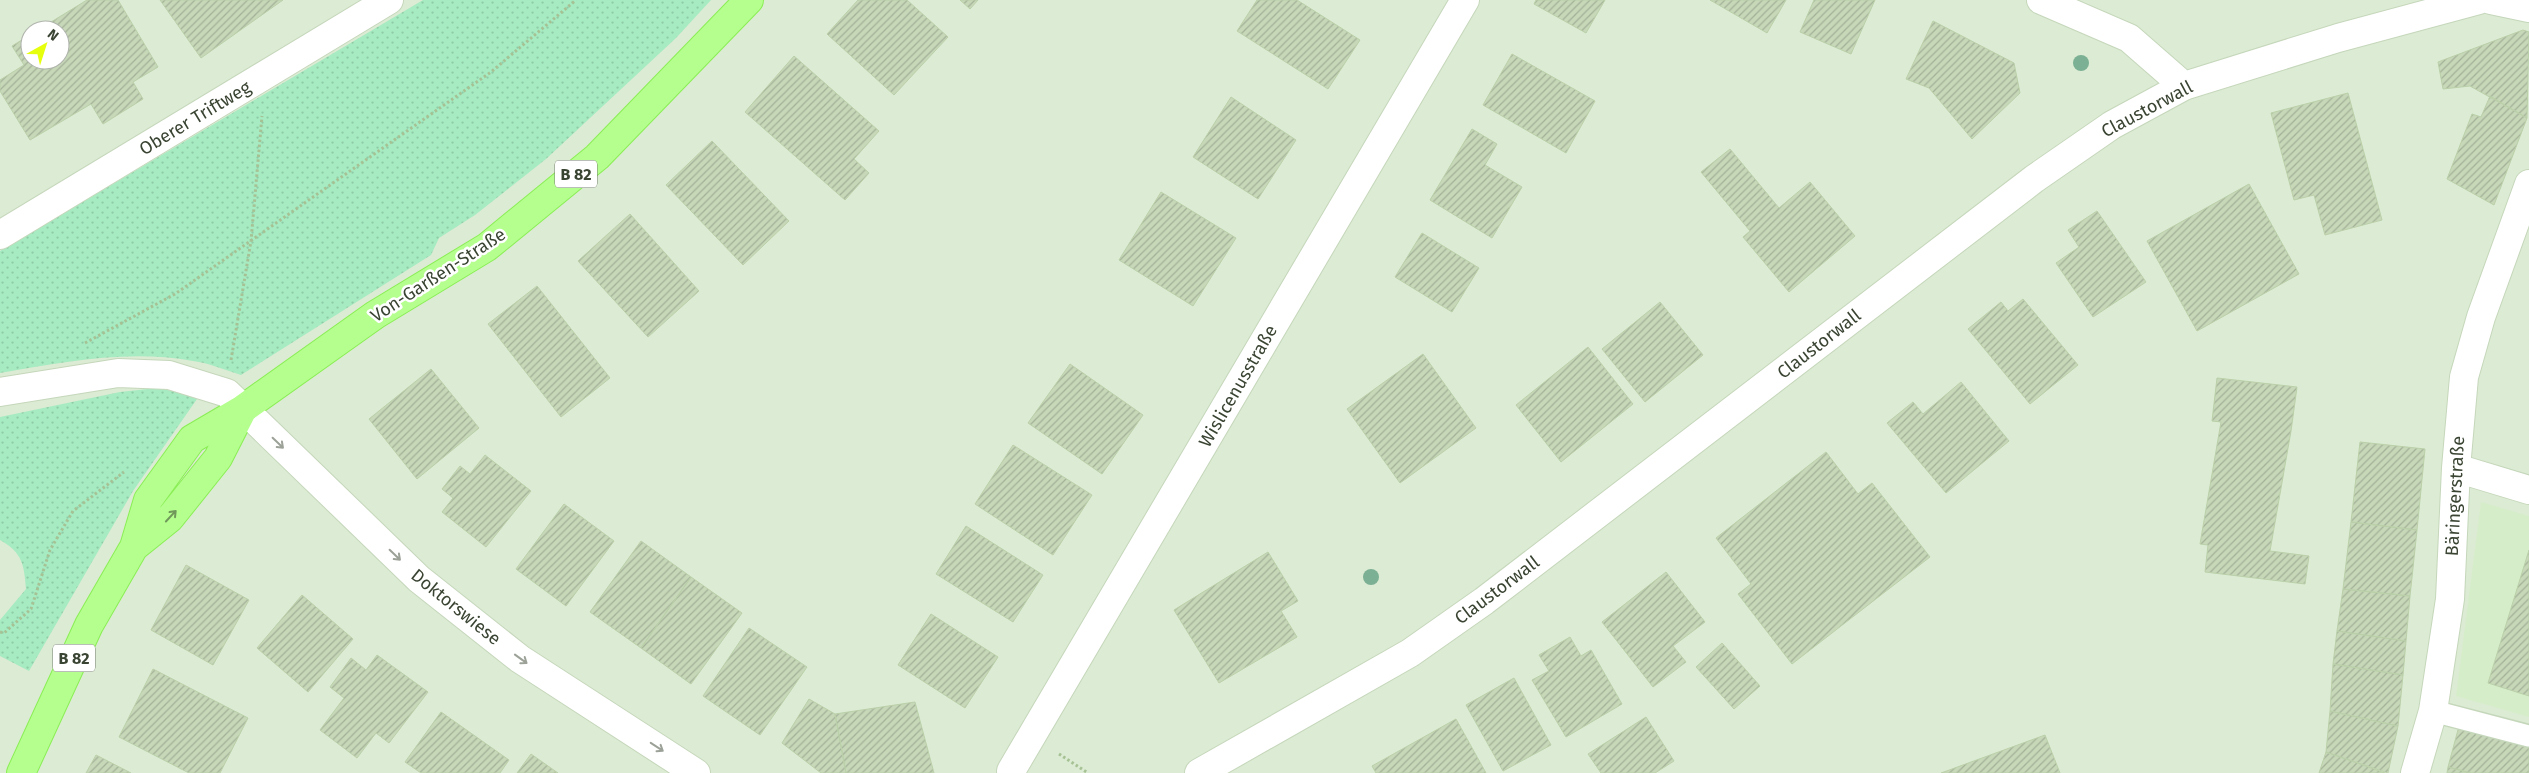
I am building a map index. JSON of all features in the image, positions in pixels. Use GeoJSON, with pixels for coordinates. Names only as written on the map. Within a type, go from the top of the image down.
{"type":"FeatureCollection","features":[{"type":"Feature","properties":{"kind":"main road","name":"Von-Garßen-Straße"},"geometry":{"type":"LineString","coordinates":[[235,401],[487,247],[597,157],[749,0]]}},
{"type":"Feature","properties":{"kind":"main road","name":"B 82"},"geometry":{"type":"LineString","coordinates":[[22,773],[89,625],[134,547],[148,500],[192,439],[235,401]]}},
{"type":"Feature","properties":{"kind":"street","name":"Oberer Triftweg"},"geometry":{"type":"LineString","coordinates":[[0,235],[389,0]]}},
{"type":"Feature","properties":{"kind":"street","name":"Wislicenusstraße"},"geometry":{"type":"LineString","coordinates":[[1011,771],[1465,0]]}},
{"type":"Feature","properties":{"kind":"street"},"geometry":{"type":"LineString","coordinates":[[2041,0],[2129,38],[2184,86]]}},
{"type":"Feature","properties":{"kind":"street","name":"Claustorwall"},"geometry":{"type":"LineString","coordinates":[[1199,773],[1410,653],[1476,607],[2034,179],[2112,125],[2184,86],[2338,38],[2479,0]]}},
{"type":"Feature","properties":{"kind":"street"},"geometry":{"type":"LineString","coordinates":[[2491,0],[2529,8]]}},
{"type":"Feature","properties":{"kind":"street","name":"Bäringerstraße"},"geometry":{"type":"LineString","coordinates":[[2415,773],[2433,711],[2450,599],[2456,468],[2464,377],[2481,317],[2523,217],[2529,184]]}},
{"type":"Feature","properties":{"kind":"street"},"geometry":{"type":"LineString","coordinates":[[0,392],[118,373],[169,375],[235,401]]}},
{"type":"Feature","properties":{"kind":"street","name":"Doktorswiese"},"geometry":{"type":"LineString","coordinates":[[235,401],[419,579],[520,659],[696,773]]}},
{"type":"Feature","properties":{"kind":"street"},"geometry":{"type":"LineString","coordinates":[[2456,468],[2529,490]]}},
{"type":"Feature","properties":{"kind":"lane"},"geometry":{"type":"LineString","coordinates":[[2433,711],[2529,736]]}},
{"type":"Feature","properties":{"kind":"path"},"geometry":{"type":"LineString","coordinates":[[84,343],[175,294],[491,72],[576,0]]}},
{"type":"Feature","properties":{"kind":"path"},"geometry":{"type":"LineString","coordinates":[[235,401],[266,75]]}},
{"type":"Feature","properties":{"kind":"path"},"geometry":{"type":"LineString","coordinates":[[0,632],[4,633],[31,609],[50,550],[73,511],[128,469]]}},
{"type":"Feature","properties":{"kind":"shaded area"},"geometry":{"type":"Polygon","coordinates":[[[0,0],[2529,0],[2529,773],[0,773],[0,0]]]}},
{"type":"Feature","properties":{"kind":"shaded area"},"geometry":{"type":"Polygon","coordinates":[[[423,0],[711,0],[676,38],[546,159],[475,215],[439,238],[431,255],[241,375],[199,362],[144,356],[96,358],[0,373],[0,251],[423,0]]]}},
{"type":"Feature","properties":{"kind":"shaded area"},"geometry":{"type":"Polygon","coordinates":[[[157,388],[178,392],[197,399],[133,491],[29,671],[0,656],[0,620],[26,589],[21,560],[8,545],[0,540],[0,417],[120,392],[157,388]]]}},
{"type":"Feature","properties":{"kind":"shaded area"},"geometry":{"type":"Polygon","coordinates":[[[2481,502],[2529,516],[2529,717],[2456,696],[2481,502]]]}},
{"type":"Feature","properties":{"kind":"building"},"geometry":{"type":"Polygon","coordinates":[[[87,0],[118,0],[158,67],[133,82],[143,99],[103,124],[91,104],[30,140],[0,91],[0,80],[20,68],[20,70],[70,70],[70,20],[54,20],[87,0]]]}},
{"type":"Feature","properties":{"kind":"building"},"geometry":{"type":"Polygon","coordinates":[[[160,0],[283,0],[201,58],[160,0]]]}},
{"type":"Feature","properties":{"kind":"building"},"geometry":{"type":"Polygon","coordinates":[[[858,0],[907,0],[948,37],[894,95],[827,34],[858,0]]]}},
{"type":"Feature","properties":{"kind":"building"},"geometry":{"type":"Polygon","coordinates":[[[960,0],[978,0],[970,9],[960,0]]]}},
{"type":"Feature","properties":{"kind":"building"},"geometry":{"type":"Polygon","coordinates":[[[1257,0],[1297,0],[1360,40],[1328,89],[1237,31],[1257,0]]]}},
{"type":"Feature","properties":{"kind":"building"},"geometry":{"type":"Polygon","coordinates":[[[1536,0],[1605,0],[1586,33],[1534,4],[1536,0]]]}},
{"type":"Feature","properties":{"kind":"building"},"geometry":{"type":"Polygon","coordinates":[[[1710,0],[1786,0],[1767,33],[1710,0]]]}},
{"type":"Feature","properties":{"kind":"building"},"geometry":{"type":"Polygon","coordinates":[[[1814,0],[1875,0],[1851,54],[1800,32],[1814,0]]]}},
{"type":"Feature","properties":{"kind":"building"},"geometry":{"type":"Polygon","coordinates":[[[1933,21],[2014,63],[2020,93],[1972,139],[1929,88],[1906,79],[1933,21]]]}},
{"type":"Feature","properties":{"kind":"building"},"geometry":{"type":"Polygon","coordinates":[[[2523,30],[2529,32],[2527,118],[2470,86],[2443,89],[2438,62],[2523,30]]]}},
{"type":"Feature","properties":{"kind":"building"},"geometry":{"type":"Polygon","coordinates":[[[20,41],[20,59],[12,46],[20,41]]]}},
{"type":"Feature","properties":{"kind":"building"},"geometry":{"type":"Polygon","coordinates":[[[1512,54],[1595,101],[1566,153],[1483,105],[1512,54]]]}},
{"type":"Feature","properties":{"kind":"building"},"geometry":{"type":"Polygon","coordinates":[[[794,56],[879,131],[854,159],[869,173],[845,200],[745,112],[794,56]]]}},
{"type":"Feature","properties":{"kind":"building"},"geometry":{"type":"Polygon","coordinates":[[[2348,93],[2382,220],[2325,235],[2314,195],[2294,200],[2271,113],[2348,93]]]}},
{"type":"Feature","properties":{"kind":"building"},"geometry":{"type":"Polygon","coordinates":[[[2490,96],[2527,118],[2494,205],[2447,179],[2472,114],[2481,117],[2490,96]]]}},
{"type":"Feature","properties":{"kind":"building"},"geometry":{"type":"Polygon","coordinates":[[[1231,97],[1296,140],[1258,199],[1193,157],[1231,97]]]}},
{"type":"Feature","properties":{"kind":"building"},"geometry":{"type":"Polygon","coordinates":[[[1472,129],[1497,144],[1485,165],[1522,187],[1492,238],[1430,200],[1472,129]]]}},
{"type":"Feature","properties":{"kind":"building"},"geometry":{"type":"Polygon","coordinates":[[[712,141],[789,221],[743,265],[666,185],[712,141]]]}},
{"type":"Feature","properties":{"kind":"building"},"geometry":{"type":"Polygon","coordinates":[[[1730,149],[1779,208],[1810,182],[1855,236],[1789,292],[1743,237],[1750,231],[1701,172],[1730,149]]]}},
{"type":"Feature","properties":{"kind":"building"},"geometry":{"type":"Polygon","coordinates":[[[2249,184],[2299,274],[2197,331],[2147,241],[2249,184]]]}},
{"type":"Feature","properties":{"kind":"building"},"geometry":{"type":"Polygon","coordinates":[[[1161,192],[1236,238],[1193,306],[1119,260],[1161,192]]]}},
{"type":"Feature","properties":{"kind":"building"},"geometry":{"type":"Polygon","coordinates":[[[2097,211],[2146,282],[2093,317],[2056,263],[2079,247],[2068,230],[2097,211]]]}},
{"type":"Feature","properties":{"kind":"building"},"geometry":{"type":"Polygon","coordinates":[[[630,214],[699,291],[648,337],[578,261],[630,214]]]}},
{"type":"Feature","properties":{"kind":"building"},"geometry":{"type":"Polygon","coordinates":[[[1422,233],[1479,268],[1452,312],[1395,277],[1422,233]]]}},
{"type":"Feature","properties":{"kind":"building"},"geometry":{"type":"Polygon","coordinates":[[[537,286],[610,378],[561,417],[488,324],[537,286]]]}},
{"type":"Feature","properties":{"kind":"building"},"geometry":{"type":"Polygon","coordinates":[[[2023,299],[2078,365],[2030,404],[1968,329],[2001,302],[2008,311],[2023,299]]]}},
{"type":"Feature","properties":{"kind":"building"},"geometry":{"type":"Polygon","coordinates":[[[1660,302],[1703,355],[1645,402],[1602,349],[1660,302]]]}},
{"type":"Feature","properties":{"kind":"building"},"geometry":{"type":"Polygon","coordinates":[[[1588,347],[1633,404],[1561,462],[1516,405],[1588,347]]]}},
{"type":"Feature","properties":{"kind":"building"},"geometry":{"type":"Polygon","coordinates":[[[1423,354],[1476,428],[1400,483],[1347,409],[1423,354]]]}},
{"type":"Feature","properties":{"kind":"building"},"geometry":{"type":"Polygon","coordinates":[[[1070,364],[1143,415],[1102,474],[1028,423],[1070,364]]]}},
{"type":"Feature","properties":{"kind":"building"},"geometry":{"type":"Polygon","coordinates":[[[431,369],[479,428],[417,479],[369,419],[431,369]]]}},
{"type":"Feature","properties":{"kind":"building"},"geometry":{"type":"Polygon","coordinates":[[[2217,378],[2297,387],[2270,551],[2309,556],[2305,584],[2205,572],[2208,545],[2200,544],[2221,422],[2212,421],[2217,378]]]}},
{"type":"Feature","properties":{"kind":"building"},"geometry":{"type":"Polygon","coordinates":[[[1961,382],[2009,441],[1946,493],[1887,423],[1913,402],[1923,414],[1961,382]]]}},
{"type":"Feature","properties":{"kind":"building"},"geometry":{"type":"Polygon","coordinates":[[[2360,442],[2425,449],[2417,530],[2351,522],[2360,442]]]}},
{"type":"Feature","properties":{"kind":"building"},"geometry":{"type":"Polygon","coordinates":[[[1013,445],[1092,495],[1053,555],[975,504],[1013,445]]]}},
{"type":"Feature","properties":{"kind":"building"},"geometry":{"type":"Polygon","coordinates":[[[1826,452],[1858,494],[1872,483],[1930,557],[1792,664],[1738,594],[1751,584],[1716,538],[1826,452]]]}},
{"type":"Feature","properties":{"kind":"building"},"geometry":{"type":"Polygon","coordinates":[[[485,455],[531,491],[486,547],[442,512],[453,498],[442,489],[460,466],[470,474],[485,455]]]}},
{"type":"Feature","properties":{"kind":"building"},"geometry":{"type":"Polygon","coordinates":[[[564,504],[614,541],[566,606],[516,569],[564,504]]]}},
{"type":"Feature","properties":{"kind":"building"},"geometry":{"type":"Polygon","coordinates":[[[2351,522],[2417,530],[2410,596],[2343,589],[2351,522]]]}},
{"type":"Feature","properties":{"kind":"building"},"geometry":{"type":"Polygon","coordinates":[[[966,526],[1043,575],[1013,622],[936,574],[966,526]]]}},
{"type":"Feature","properties":{"kind":"building"},"geometry":{"type":"Polygon","coordinates":[[[641,541],[691,577],[641,648],[590,612],[641,541]]]}},
{"type":"Feature","properties":{"kind":"building"},"geometry":{"type":"Polygon","coordinates":[[[2529,550],[2529,696],[2488,683],[2529,550]]]}},
{"type":"Feature","properties":{"kind":"building"},"geometry":{"type":"Polygon","coordinates":[[[1268,552],[1298,601],[1281,611],[1297,637],[1219,683],[1174,610],[1268,552]]]}},
{"type":"Feature","properties":{"kind":"building"},"geometry":{"type":"Polygon","coordinates":[[[186,565],[249,600],[213,665],[151,630],[186,565]]]}},
{"type":"Feature","properties":{"kind":"building"},"geometry":{"type":"Polygon","coordinates":[[[1666,572],[1705,622],[1673,646],[1686,662],[1653,687],[1602,622],[1666,572]]]}},
{"type":"Feature","properties":{"kind":"building"},"geometry":{"type":"Polygon","coordinates":[[[691,577],[742,613],[691,684],[641,648],[691,577]]]}},
{"type":"Feature","properties":{"kind":"building"},"geometry":{"type":"Polygon","coordinates":[[[2343,589],[2410,596],[2406,641],[2337,631],[2343,589]]]}},
{"type":"Feature","properties":{"kind":"building"},"geometry":{"type":"Polygon","coordinates":[[[302,595],[353,639],[308,692],[257,648],[302,595]]]}},
{"type":"Feature","properties":{"kind":"building"},"geometry":{"type":"Polygon","coordinates":[[[931,614],[998,657],[965,708],[898,665],[931,614]]]}},
{"type":"Feature","properties":{"kind":"building"},"geometry":{"type":"Polygon","coordinates":[[[749,628],[807,667],[760,735],[703,696],[749,628]]]}},
{"type":"Feature","properties":{"kind":"building"},"geometry":{"type":"Polygon","coordinates":[[[2337,631],[2406,641],[2403,675],[2333,664],[2337,631]]]}},
{"type":"Feature","properties":{"kind":"building"},"geometry":{"type":"Polygon","coordinates":[[[1570,637],[1581,656],[1591,650],[1622,704],[1566,737],[1532,680],[1549,671],[1539,655],[1570,637]]]}},
{"type":"Feature","properties":{"kind":"building"},"geometry":{"type":"Polygon","coordinates":[[[1722,643],[1760,686],[1734,709],[1696,667],[1722,643]]]}},
{"type":"Feature","properties":{"kind":"building"},"geometry":{"type":"Polygon","coordinates":[[[377,655],[428,692],[389,743],[376,733],[357,758],[320,730],[344,698],[330,687],[351,658],[366,670],[377,655]]]}},
{"type":"Feature","properties":{"kind":"building"},"geometry":{"type":"Polygon","coordinates":[[[2333,664],[2403,675],[2398,726],[2330,711],[2333,664]]]}},
{"type":"Feature","properties":{"kind":"building"},"geometry":{"type":"Polygon","coordinates":[[[153,669],[248,718],[220,773],[189,773],[119,737],[153,669]]]}},
{"type":"Feature","properties":{"kind":"building"},"geometry":{"type":"Polygon","coordinates":[[[1514,678],[1551,745],[1503,771],[1466,705],[1514,678]]]}},
{"type":"Feature","properties":{"kind":"building"},"geometry":{"type":"Polygon","coordinates":[[[809,699],[835,714],[846,773],[821,773],[782,743],[809,699]]]}},
{"type":"Feature","properties":{"kind":"building"},"geometry":{"type":"Polygon","coordinates":[[[915,702],[934,773],[846,773],[835,714],[915,702]]]}},
{"type":"Feature","properties":{"kind":"building"},"geometry":{"type":"Polygon","coordinates":[[[2330,711],[2398,726],[2388,773],[2326,752],[2330,711]]]}},
{"type":"Feature","properties":{"kind":"building"},"geometry":{"type":"Polygon","coordinates":[[[441,712],[509,760],[500,773],[421,773],[405,762],[441,712]]]}},
{"type":"Feature","properties":{"kind":"building"},"geometry":{"type":"Polygon","coordinates":[[[1646,717],[1674,761],[1655,773],[1601,773],[1588,754],[1646,717]]]}},
{"type":"Feature","properties":{"kind":"building"},"geometry":{"type":"Polygon","coordinates":[[[1456,719],[1486,773],[1376,773],[1372,766],[1456,719]]]}},
{"type":"Feature","properties":{"kind":"building"},"geometry":{"type":"Polygon","coordinates":[[[2459,726],[2529,745],[2529,773],[2471,773],[2448,767],[2459,726]]]}},
{"type":"Feature","properties":{"kind":"building"},"geometry":{"type":"Polygon","coordinates":[[[2045,735],[2060,773],[1941,773],[2045,735]]]}},
{"type":"Feature","properties":{"kind":"building"},"geometry":{"type":"Polygon","coordinates":[[[2326,752],[2385,773],[2319,773],[2326,752]]]}},
{"type":"Feature","properties":{"kind":"building"},"geometry":{"type":"Polygon","coordinates":[[[531,754],[558,773],[517,773],[531,754]]]}},
{"type":"Feature","properties":{"kind":"building"},"geometry":{"type":"Polygon","coordinates":[[[96,755],[131,773],[86,773],[96,755]]]}},
{"type":"Feature","properties":{"kind":"building"},"geometry":{"type":"Polygon","coordinates":[[[2448,767],[2471,773],[2447,773],[2448,767]]]}}]}
